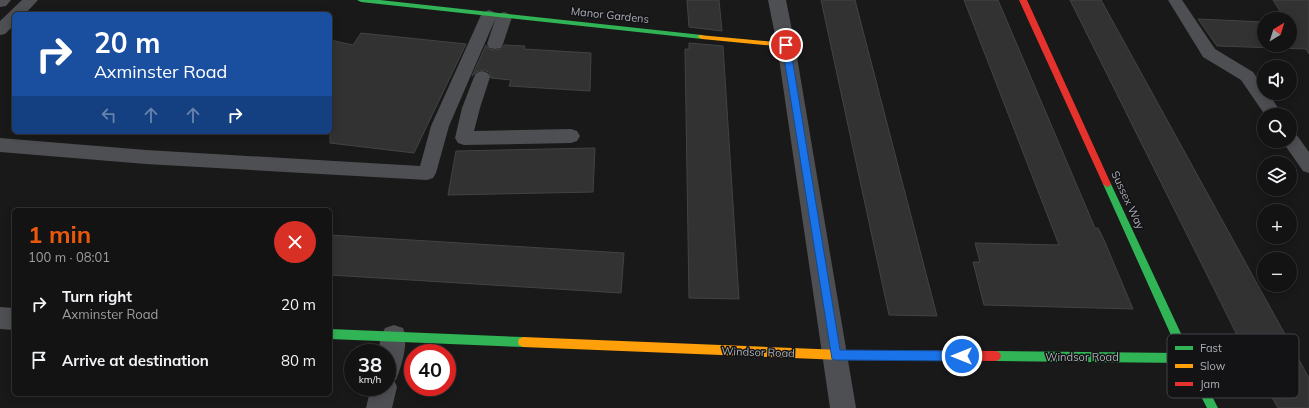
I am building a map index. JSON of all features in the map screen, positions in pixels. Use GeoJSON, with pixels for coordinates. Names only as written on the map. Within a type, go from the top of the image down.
{"type":"FeatureCollection","features":[{"type":"Feature","properties":{"kind":"street","name":"Manor Gardens"},"geometry":{"type":"LineString","coordinates":[[361,0],[497,16],[786,45]]}},
{"type":"Feature","properties":{"kind":"street"},"geometry":{"type":"LineString","coordinates":[[777,0],[786,45],[843,408]]}},
{"type":"Feature","properties":{"kind":"street","name":"Sussex Way"},"geometry":{"type":"LineString","coordinates":[[1023,0],[1176,334]]}},
{"type":"Feature","properties":{"kind":"street"},"geometry":{"type":"LineString","coordinates":[[0,318],[12,319]]}},
{"type":"Feature","properties":{"kind":"street","name":"Windsor Road"},"geometry":{"type":"LineString","coordinates":[[332,334],[835,355],[1167,358]]}},
{"type":"Feature","properties":{"kind":"street"},"geometry":{"type":"LineString","coordinates":[[392,344],[394,336]]}},
{"type":"Feature","properties":{"kind":"street"},"geometry":{"type":"LineString","coordinates":[[379,408],[382,396]]}},
{"type":"Feature","properties":{"kind":"street","name":"Sussex Way"},"geometry":{"type":"LineString","coordinates":[[1208,398],[1213,408]]}},
{"type":"Feature","properties":{"kind":"lane"},"geometry":{"type":"LineString","coordinates":[[18,12],[31,0]]}},
{"type":"Feature","properties":{"kind":"lane"},"geometry":{"type":"LineString","coordinates":[[1175,0],[1209,53],[1247,76],[1269,108]]}},
{"type":"Feature","properties":{"kind":"lane"},"geometry":{"type":"LineString","coordinates":[[495,44],[497,16]]}},
{"type":"Feature","properties":{"kind":"lane"},"geometry":{"type":"LineString","coordinates":[[0,145],[146,157],[427,173],[440,126],[497,16]]}},
{"type":"Feature","properties":{"kind":"lane"},"geometry":{"type":"LineString","coordinates":[[0,30],[12,18]]}},
{"type":"Feature","properties":{"kind":"lane"},"geometry":{"type":"LineString","coordinates":[[482,77],[471,108],[464,138],[571,136]]}},
{"type":"Feature","properties":{"kind":"lane"},"geometry":{"type":"LineString","coordinates":[[1296,148],[1309,166]]}},
{"type":"Feature","properties":{"kind":"building"},"geometry":{"type":"Polygon","coordinates":[[[687,0],[719,0],[722,31],[689,27],[687,0]]]}},
{"type":"Feature","properties":{"kind":"building"},"geometry":{"type":"Polygon","coordinates":[[[821,0],[855,0],[937,316],[889,315],[821,0]]]}},
{"type":"Feature","properties":{"kind":"building"},"geometry":{"type":"Polygon","coordinates":[[[964,0],[998,0],[1095,228],[1098,228],[1104,240],[1133,309],[984,305],[973,262],[980,262],[975,243],[1059,245],[964,0]]]}},
{"type":"Feature","properties":{"kind":"building"},"geometry":{"type":"Polygon","coordinates":[[[1070,0],[1101,0],[1257,284],[1257,292],[1262,292],[1285,334],[1237,334],[1070,0]]]}},
{"type":"Feature","properties":{"kind":"building"},"geometry":{"type":"Polygon","coordinates":[[[1273,0],[1309,0],[1309,54],[1306,49],[1297,49],[1297,12],[1281,12],[1273,0]]]}},
{"type":"Feature","properties":{"kind":"building"},"geometry":{"type":"Polygon","coordinates":[[[1198,19],[1257,22],[1257,47],[1217,46],[1198,19]]]}},
{"type":"Feature","properties":{"kind":"building"},"geometry":{"type":"Polygon","coordinates":[[[361,33],[466,44],[414,153],[330,143],[330,134],[332,134],[332,40],[353,45],[361,33]]]}},
{"type":"Feature","properties":{"kind":"building"},"geometry":{"type":"Polygon","coordinates":[[[689,43],[723,46],[739,299],[689,298],[685,49],[689,49],[689,43]]]}},
{"type":"Feature","properties":{"kind":"building"},"geometry":{"type":"Polygon","coordinates":[[[486,45],[489,49],[495,50],[501,49],[504,45],[525,46],[524,49],[591,53],[590,91],[509,86],[511,80],[491,78],[489,72],[482,70],[476,72],[472,76],[486,45]]]}},
{"type":"Feature","properties":{"kind":"building"},"geometry":{"type":"Polygon","coordinates":[[[595,148],[593,192],[448,195],[456,151],[595,148]]]}},
{"type":"Feature","properties":{"kind":"building"},"geometry":{"type":"Polygon","coordinates":[[[332,235],[624,253],[621,293],[332,275],[332,235]]]}},
{"type":"Feature","properties":{"kind":"building"},"geometry":{"type":"Polygon","coordinates":[[[1299,360],[1309,378],[1309,408],[1278,408],[1272,398],[1299,398],[1299,360]]]}},
{"type":"Feature","properties":{"kind":"traffic: fast"},"geometry":{"type":"LineString","coordinates":[[361,0],[702,37]]}},
{"type":"Feature","properties":{"kind":"traffic: fast"},"geometry":{"type":"LineString","coordinates":[[1107,184],[1176,334]]}},
{"type":"Feature","properties":{"kind":"traffic: fast"},"geometry":{"type":"LineString","coordinates":[[332,334],[523,342]]}},
{"type":"Feature","properties":{"kind":"traffic: fast"},"geometry":{"type":"LineString","coordinates":[[996,356],[1167,358]]}},
{"type":"Feature","properties":{"kind":"traffic: fast"},"geometry":{"type":"LineString","coordinates":[[1208,398],[1213,408]]}},
{"type":"Feature","properties":{"kind":"traffic: slow"},"geometry":{"type":"LineString","coordinates":[[702,37],[786,45]]}},
{"type":"Feature","properties":{"kind":"traffic: slow"},"geometry":{"type":"LineString","coordinates":[[523,342],[841,355]]}},
{"type":"Feature","properties":{"kind":"traffic: jam"},"geometry":{"type":"LineString","coordinates":[[1023,0],[1107,184]]}},
{"type":"Feature","properties":{"kind":"traffic: jam"},"geometry":{"type":"LineString","coordinates":[[841,355],[996,356]]}},
{"type":"Feature","properties":{"kind":"route"},"geometry":{"type":"LineString","coordinates":[[786,45],[835,355],[962,356]]}}]}
